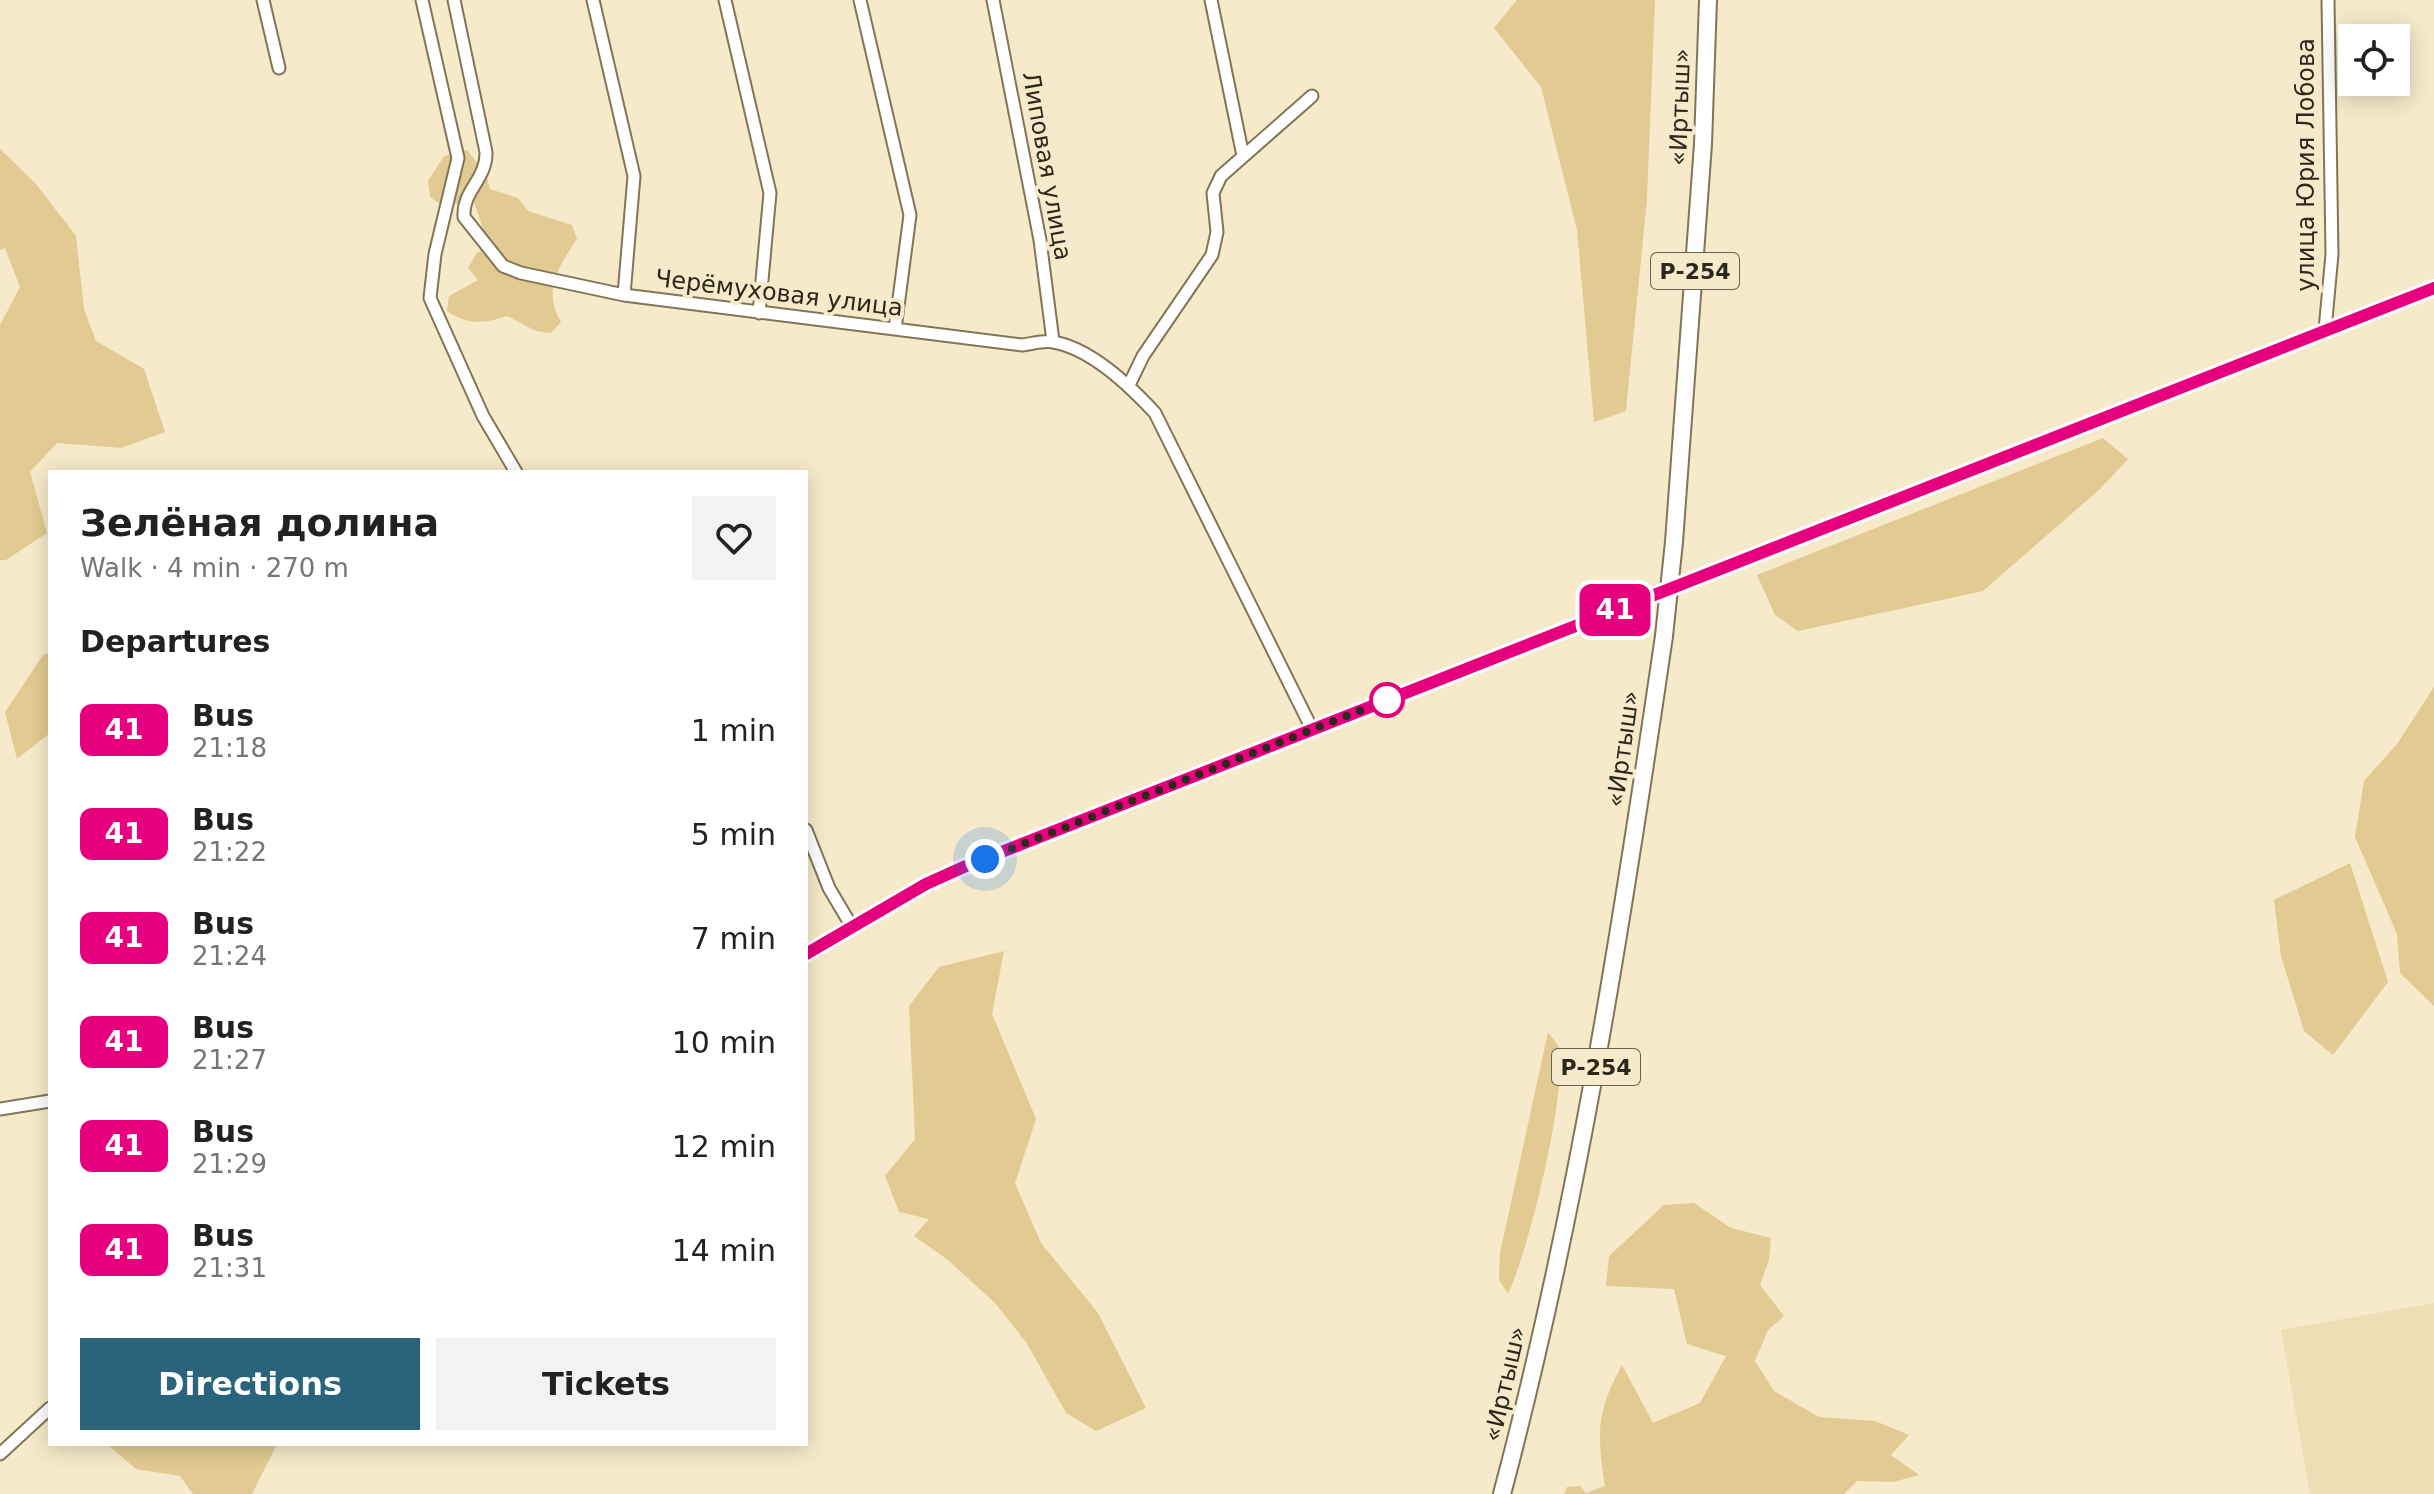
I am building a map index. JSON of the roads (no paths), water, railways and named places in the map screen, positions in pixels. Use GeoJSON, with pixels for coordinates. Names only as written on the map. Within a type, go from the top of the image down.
{"type":"FeatureCollection","features":[{"type":"Feature","properties":{"kind":"highway","name":"«Иртыш»"},"geometry":{"type":"LineString","coordinates":[[1502,1494],[1529,1394],[1583,1141],[1630,870],[1664,636],[1674,542],[1703,144],[1708,0]]}},
{"type":"Feature","properties":{"kind":"street"},"geometry":{"type":"LineString","coordinates":[[263,0],[279,68]]}},
{"type":"Feature","properties":{"kind":"street"},"geometry":{"type":"LineString","coordinates":[[422,0],[457,146],[455,177],[435,254],[430,298],[483,416],[515,470]]}},
{"type":"Feature","properties":{"kind":"street","name":"Черёмуховая улица"},"geometry":{"type":"LineString","coordinates":[[454,0],[487,165],[467,195],[464,217],[468,227],[503,266],[512,271],[624,295],[1022,345],[1053,341]]}},
{"type":"Feature","properties":{"kind":"street"},"geometry":{"type":"LineString","coordinates":[[593,0],[634,176],[624,295]]}},
{"type":"Feature","properties":{"kind":"street"},"geometry":{"type":"LineString","coordinates":[[725,0],[770,193],[759,313]]}},
{"type":"Feature","properties":{"kind":"street"},"geometry":{"type":"LineString","coordinates":[[860,0],[910,215],[895,329]]}},
{"type":"Feature","properties":{"kind":"street","name":"Липовая улица"},"geometry":{"type":"LineString","coordinates":[[993,0],[1034,209],[1053,341]]}},
{"type":"Feature","properties":{"kind":"street"},"geometry":{"type":"LineString","coordinates":[[1211,0],[1243,156]]}},
{"type":"Feature","properties":{"kind":"street","name":"улица Юрия Лобова"},"geometry":{"type":"LineString","coordinates":[[2325,330],[2332,254],[2328,0]]}},
{"type":"Feature","properties":{"kind":"street"},"geometry":{"type":"LineString","coordinates":[[1129,385],[1143,356],[1212,255],[1217,232],[1213,193],[1221,176],[1312,96]]}},
{"type":"Feature","properties":{"kind":"street"},"geometry":{"type":"LineString","coordinates":[[1687,581],[2434,288]]}},
{"type":"Feature","properties":{"kind":"street"},"geometry":{"type":"LineString","coordinates":[[1053,341],[1094,361],[1129,385],[1155,413],[1313,731]]}},
{"type":"Feature","properties":{"kind":"street"},"geometry":{"type":"LineString","coordinates":[[808,953],[966,866],[1640,600]]}},
{"type":"Feature","properties":{"kind":"street"},"geometry":{"type":"LineString","coordinates":[[808,835],[829,888],[852,927]]}},
{"type":"Feature","properties":{"kind":"street"},"geometry":{"type":"LineString","coordinates":[[0,1109],[48,1101]]}},
{"type":"Feature","properties":{"kind":"street"},"geometry":{"type":"LineString","coordinates":[[0,1454],[48,1410]]}},
{"type":"Feature","properties":{"kind":"tunnel"},"geometry":{"type":"LineString","coordinates":[[1640,600],[1687,581]]}}]}
